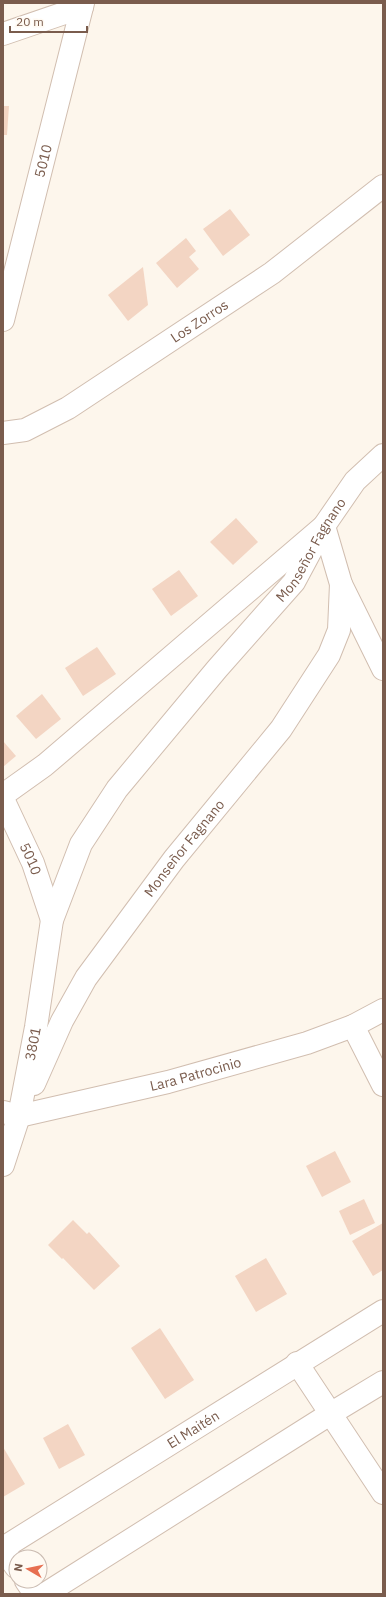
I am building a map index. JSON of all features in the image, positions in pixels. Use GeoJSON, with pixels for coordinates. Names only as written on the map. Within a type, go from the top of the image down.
{"type":"FeatureCollection","features":[{"type":"Feature","properties":{"kind":"street"},"geometry":{"type":"LineString","coordinates":[[3,34],[82,5]]}},
{"type":"Feature","properties":{"kind":"street","name":"5010"},"geometry":{"type":"LineString","coordinates":[[3,320],[82,5]]}},
{"type":"Feature","properties":{"kind":"street","name":"Los Zorros"},"geometry":{"type":"LineString","coordinates":[[3,433],[25,430],[68,408],[272,272],[383,186]]}},
{"type":"Feature","properties":{"kind":"street","name":"Monseñor Fagnano"},"geometry":{"type":"LineString","coordinates":[[52,920],[80,844],[117,789],[217,669],[294,582],[324,526],[355,481],[383,455]]}},
{"type":"Feature","properties":{"kind":"street"},"geometry":{"type":"LineString","coordinates":[[3,795],[45,765],[324,526],[341,584],[383,669]]}},
{"type":"Feature","properties":{"kind":"street","name":"Monseñor Fagnano"},"geometry":{"type":"LineString","coordinates":[[11,1114],[86,978],[174,859],[281,729],[329,655],[339,630],[341,584]]}},
{"type":"Feature","properties":{"kind":"street","name":"5010"},"geometry":{"type":"LineString","coordinates":[[3,799],[32,863],[52,920]]}},
{"type":"Feature","properties":{"kind":"street","name":"3801"},"geometry":{"type":"LineString","coordinates":[[3,1165],[11,1114],[36,1027],[52,920]]}},
{"type":"Feature","properties":{"kind":"street","name":"Lara Patrocinio"},"geometry":{"type":"LineString","coordinates":[[11,1114],[168,1082],[307,1043],[353,1026],[383,1010]]}},
{"type":"Feature","properties":{"kind":"street"},"geometry":{"type":"LineString","coordinates":[[353,1026],[383,1085]]}},
{"type":"Feature","properties":{"kind":"street","name":"El Maitén"},"geometry":{"type":"LineString","coordinates":[[3,1549],[297,1363],[383,1311]]}},
{"type":"Feature","properties":{"kind":"street"},"geometry":{"type":"LineString","coordinates":[[297,1363],[383,1493]]}},
{"type":"Feature","properties":{"kind":"street"},"geometry":{"type":"LineString","coordinates":[[45,1594],[383,1382]]}},
{"type":"Feature","properties":{"kind":"building"},"geometry":{"type":"Polygon","coordinates":[[[3,106],[9,106],[7,135],[3,135],[3,106]]]}},
{"type":"Feature","properties":{"kind":"building"},"geometry":{"type":"Polygon","coordinates":[[[230,209],[250,235],[223,256],[203,229],[230,209]]]}},
{"type":"Feature","properties":{"kind":"building"},"geometry":{"type":"Polygon","coordinates":[[[186,238],[196,251],[189,257],[199,269],[177,288],[156,263],[186,238]]]}},
{"type":"Feature","properties":{"kind":"building"},"geometry":{"type":"Polygon","coordinates":[[[143,267],[148,305],[128,321],[108,295],[143,267]]]}},
{"type":"Feature","properties":{"kind":"building"},"geometry":{"type":"Polygon","coordinates":[[[236,518],[258,542],[233,565],[210,542],[236,518]]]}},
{"type":"Feature","properties":{"kind":"building"},"geometry":{"type":"Polygon","coordinates":[[[179,570],[198,596],[171,616],[152,589],[179,570]]]}},
{"type":"Feature","properties":{"kind":"building"},"geometry":{"type":"Polygon","coordinates":[[[97,647],[116,674],[83,696],[65,668],[97,647]]]}},
{"type":"Feature","properties":{"kind":"building"},"geometry":{"type":"Polygon","coordinates":[[[42,694],[61,719],[36,739],[16,716],[42,694]]]}},
{"type":"Feature","properties":{"kind":"building"},"geometry":{"type":"Polygon","coordinates":[[[3,741],[16,756],[3,767],[3,741]]]}},
{"type":"Feature","properties":{"kind":"building"},"geometry":{"type":"Polygon","coordinates":[[[335,1151],[351,1182],[322,1197],[306,1166],[335,1151]]]}},
{"type":"Feature","properties":{"kind":"building"},"geometry":{"type":"Polygon","coordinates":[[[364,1199],[375,1223],[350,1235],[339,1211],[364,1199]]]}},
{"type":"Feature","properties":{"kind":"building"},"geometry":{"type":"Polygon","coordinates":[[[73,1220],[87,1234],[89,1232],[120,1266],[94,1290],[48,1245],[73,1220]]]}},
{"type":"Feature","properties":{"kind":"building"},"geometry":{"type":"Polygon","coordinates":[[[383,1223],[383,1270],[373,1276],[352,1241],[383,1223]]]}},
{"type":"Feature","properties":{"kind":"building"},"geometry":{"type":"Polygon","coordinates":[[[266,1258],[287,1294],[256,1312],[235,1276],[266,1258]]]}},
{"type":"Feature","properties":{"kind":"building"},"geometry":{"type":"Polygon","coordinates":[[[160,1328],[194,1380],[165,1399],[131,1348],[160,1328]]]}},
{"type":"Feature","properties":{"kind":"building"},"geometry":{"type":"Polygon","coordinates":[[[68,1424],[85,1455],[59,1469],[43,1438],[68,1424]]]}},
{"type":"Feature","properties":{"kind":"building"},"geometry":{"type":"Polygon","coordinates":[[[3,1447],[25,1484],[3,1497],[3,1447]]]}}]}
